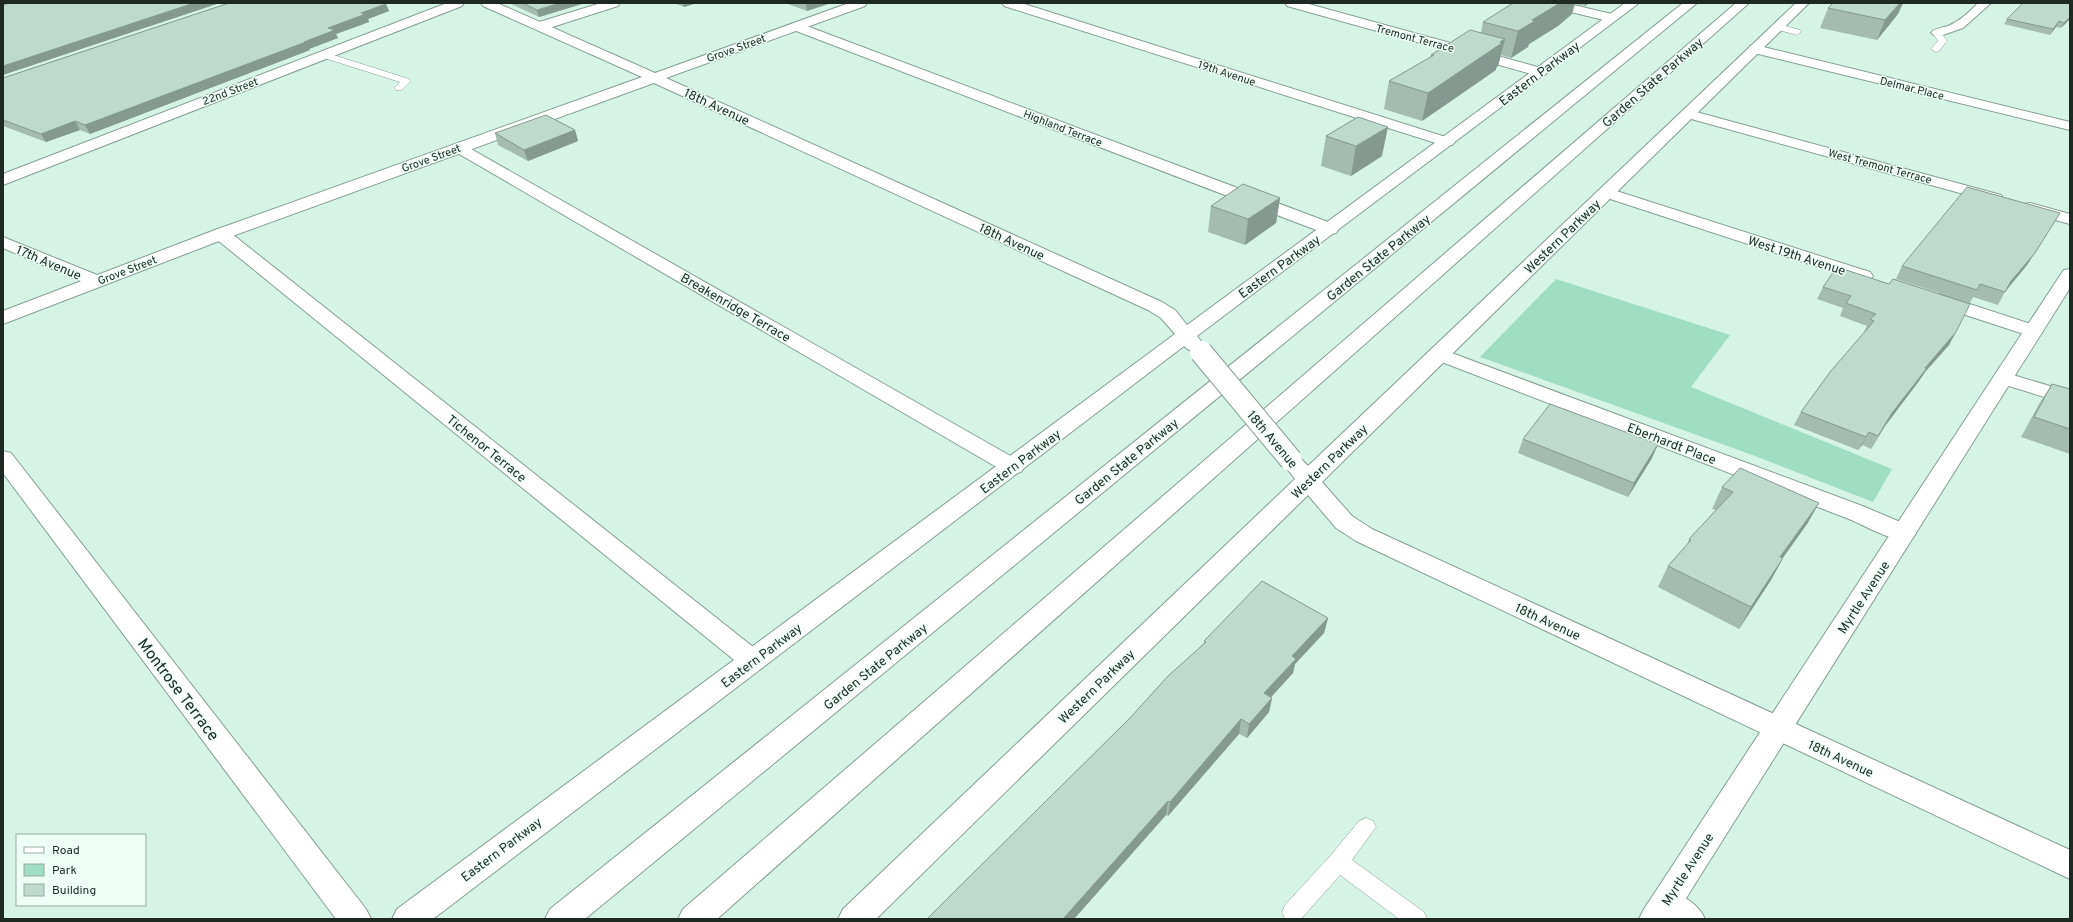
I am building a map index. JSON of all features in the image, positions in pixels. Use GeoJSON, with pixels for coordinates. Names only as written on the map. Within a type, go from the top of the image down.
{"type":"FeatureCollection","features":[{"type":"Feature","properties":{"kind":"main road","name":"22nd Street"},"geometry":{"type":"LineString","coordinates":[[3,180],[458,3]]}},
{"type":"Feature","properties":{"kind":"main road","name":"18th Avenue"},"geometry":{"type":"LineString","coordinates":[[487,3],[541,26],[1155,306],[1168,314],[1344,522],[1364,535],[2070,865]]}},
{"type":"Feature","properties":{"kind":"main road"},"geometry":{"type":"LineString","coordinates":[[541,26],[614,3]]}},
{"type":"Feature","properties":{"kind":"main road","name":"Grove Street"},"geometry":{"type":"LineString","coordinates":[[3,318],[221,234],[861,3]]}},
{"type":"Feature","properties":{"kind":"main road","name":"19th Avenue"},"geometry":{"type":"LineString","coordinates":[[1008,3],[1447,142]]}},
{"type":"Feature","properties":{"kind":"main road","name":"Tremont Terrace"},"geometry":{"type":"LineString","coordinates":[[1291,3],[1470,46],[1540,72]]}},
{"type":"Feature","properties":{"kind":"main road"},"geometry":{"type":"LineString","coordinates":[[1550,3],[1612,18]]}},
{"type":"Feature","properties":{"kind":"main road","name":"Eastern Parkway"},"geometry":{"type":"LineString","coordinates":[[408,919],[1013,467],[1193,343],[1330,229],[1633,3]]}},
{"type":"Feature","properties":{"kind":"main road","name":"Garden State Parkway"},"geometry":{"type":"LineString","coordinates":[[561,919],[1691,3]]}},
{"type":"Feature","properties":{"kind":"main road","name":"Garden State Parkway"},"geometry":{"type":"LineString","coordinates":[[694,919],[1743,3]]}},
{"type":"Feature","properties":{"kind":"main road","name":"Western Parkway"},"geometry":{"type":"LineString","coordinates":[[854,919],[1308,481],[1441,355],[1803,3]]}},
{"type":"Feature","properties":{"kind":"main road"},"geometry":{"type":"LineString","coordinates":[[1937,33],[1949,30],[1962,24],[1985,3]]}},
{"type":"Feature","properties":{"kind":"main road","name":"Highland Terrace"},"geometry":{"type":"LineString","coordinates":[[796,26],[1330,229]]}},
{"type":"Feature","properties":{"kind":"main road","name":"Delmar Place"},"geometry":{"type":"LineString","coordinates":[[1755,49],[2070,126]]}},
{"type":"Feature","properties":{"kind":"main road","name":"West Tremont Terrace"},"geometry":{"type":"LineString","coordinates":[[1689,114],[2070,219]]}},
{"type":"Feature","properties":{"kind":"main road","name":"Breakenridge Terrace"},"geometry":{"type":"LineString","coordinates":[[459,148],[1013,467]]}},
{"type":"Feature","properties":{"kind":"main road","name":"West 19th Avenue"},"geometry":{"type":"LineString","coordinates":[[1606,193],[1882,282]]}},
{"type":"Feature","properties":{"kind":"main road","name":"Tichenor Terrace"},"geometry":{"type":"LineString","coordinates":[[221,234],[753,661]]}},
{"type":"Feature","properties":{"kind":"main road","name":"17th Avenue"},"geometry":{"type":"LineString","coordinates":[[3,242],[96,281]]}},
{"type":"Feature","properties":{"kind":"main road","name":"Myrtle Avenue"},"geometry":{"type":"LineString","coordinates":[[1670,914],[1778,728],[2070,274]]}},
{"type":"Feature","properties":{"kind":"main road"},"geometry":{"type":"LineString","coordinates":[[1920,294],[2033,331]]}},
{"type":"Feature","properties":{"kind":"main road","name":"Eberhardt Place"},"geometry":{"type":"LineString","coordinates":[[1441,355],[1904,532]]}},
{"type":"Feature","properties":{"kind":"main road"},"geometry":{"type":"LineString","coordinates":[[2003,378],[2070,399]]}},
{"type":"Feature","properties":{"kind":"main road","name":"Montrose Terrace"},"geometry":{"type":"LineString","coordinates":[[3,458],[355,919]]}},
{"type":"Feature","properties":{"kind":"main road"},"geometry":{"type":"LineString","coordinates":[[701,919],[753,868]]}},
{"type":"Feature","properties":{"kind":"lane"},"geometry":{"type":"LineString","coordinates":[[1778,27],[1797,32]]}},
{"type":"Feature","properties":{"kind":"lane"},"geometry":{"type":"LineString","coordinates":[[1936,49],[1944,41],[1937,33]]}},
{"type":"Feature","properties":{"kind":"lane"},"geometry":{"type":"LineString","coordinates":[[1450,59],[1470,46]]}},
{"type":"Feature","properties":{"kind":"lane"},"geometry":{"type":"LineString","coordinates":[[324,55],[406,81],[399,88]]}},
{"type":"Feature","properties":{"kind":"lane"},"geometry":{"type":"LineString","coordinates":[[1293,912],[1338,862],[1366,827]]}},
{"type":"Feature","properties":{"kind":"lane"},"geometry":{"type":"LineString","coordinates":[[1338,862],[1416,919]]}},
{"type":"Feature","properties":{"kind":"green space"},"geometry":{"type":"Polygon","coordinates":[[[1556,279],[1730,335],[1691,387],[1892,469],[1873,502],[1755,456],[1480,357],[1556,279]]]}},
{"type":"Feature","properties":{"kind":"building"},"geometry":{"type":"Polygon","coordinates":[[[9,3],[194,3],[3,66],[3,5],[9,3]]]}},
{"type":"Feature","properties":{"kind":"building"},"geometry":{"type":"Polygon","coordinates":[[[229,3],[386,4],[361,13],[366,14],[328,28],[335,30],[304,42],[306,42],[85,125],[75,121],[41,134],[3,120],[3,78],[229,3]]]}},
{"type":"Feature","properties":{"kind":"building"},"geometry":{"type":"Polygon","coordinates":[[[523,3],[560,3],[537,10],[523,3]]]}},
{"type":"Feature","properties":{"kind":"building"},"geometry":{"type":"Polygon","coordinates":[[[1513,3],[1560,3],[1532,20],[1535,21],[1518,31],[1483,22],[1513,3]]]}},
{"type":"Feature","properties":{"kind":"building"},"geometry":{"type":"Polygon","coordinates":[[[1833,3],[1900,3],[1885,20],[1828,8],[1833,3]]]}},
{"type":"Feature","properties":{"kind":"building"},"geometry":{"type":"Polygon","coordinates":[[[2023,3],[2070,3],[2070,17],[2064,23],[2059,21],[2053,29],[2007,19],[2023,3]]]}},
{"type":"Feature","properties":{"kind":"building"},"geometry":{"type":"Polygon","coordinates":[[[1470,30],[1505,39],[1500,42],[1502,43],[1428,93],[1389,81],[1434,55],[1431,55],[1470,30]]]}},
{"type":"Feature","properties":{"kind":"building"},"geometry":{"type":"Polygon","coordinates":[[[546,115],[575,130],[524,150],[495,133],[546,115]]]}},
{"type":"Feature","properties":{"kind":"building"},"geometry":{"type":"Polygon","coordinates":[[[1358,117],[1388,127],[1356,146],[1326,136],[1358,117]]]}},
{"type":"Feature","properties":{"kind":"building"},"geometry":{"type":"Polygon","coordinates":[[[1243,184],[1280,198],[1248,219],[1211,206],[1243,184]]]}},
{"type":"Feature","properties":{"kind":"building"},"geometry":{"type":"Polygon","coordinates":[[[1967,187],[2060,213],[2035,253],[2011,281],[2005,292],[1980,284],[1977,290],[1902,266],[1967,187]]]}},
{"type":"Feature","properties":{"kind":"building"},"geometry":{"type":"Polygon","coordinates":[[[1837,267],[1889,284],[1893,279],[1970,304],[1956,332],[1925,368],[1927,368],[1892,413],[1878,436],[1869,432],[1866,437],[1801,412],[1830,372],[1874,321],[1870,319],[1876,314],[1846,303],[1851,296],[1823,287],[1837,267]]]}},
{"type":"Feature","properties":{"kind":"building"},"geometry":{"type":"Polygon","coordinates":[[[2052,384],[2070,389],[2070,429],[2034,417],[2052,384]]]}},
{"type":"Feature","properties":{"kind":"building"},"geometry":{"type":"Polygon","coordinates":[[[1550,404],[1658,444],[1634,483],[1523,439],[1550,404]]]}},
{"type":"Feature","properties":{"kind":"building"},"geometry":{"type":"Polygon","coordinates":[[[1740,468],[1819,503],[1780,557],[1783,558],[1751,607],[1668,566],[1691,540],[1689,539],[1733,492],[1722,487],[1740,468]]]}},
{"type":"Feature","properties":{"kind":"building"},"geometry":{"type":"Polygon","coordinates":[[[1262,581],[1328,618],[1292,656],[1296,659],[1264,693],[1272,698],[1249,724],[1241,719],[1170,802],[1168,801],[1063,919],[927,919],[1130,718],[1168,676],[1206,642],[1204,641],[1262,581]]]}}]}
